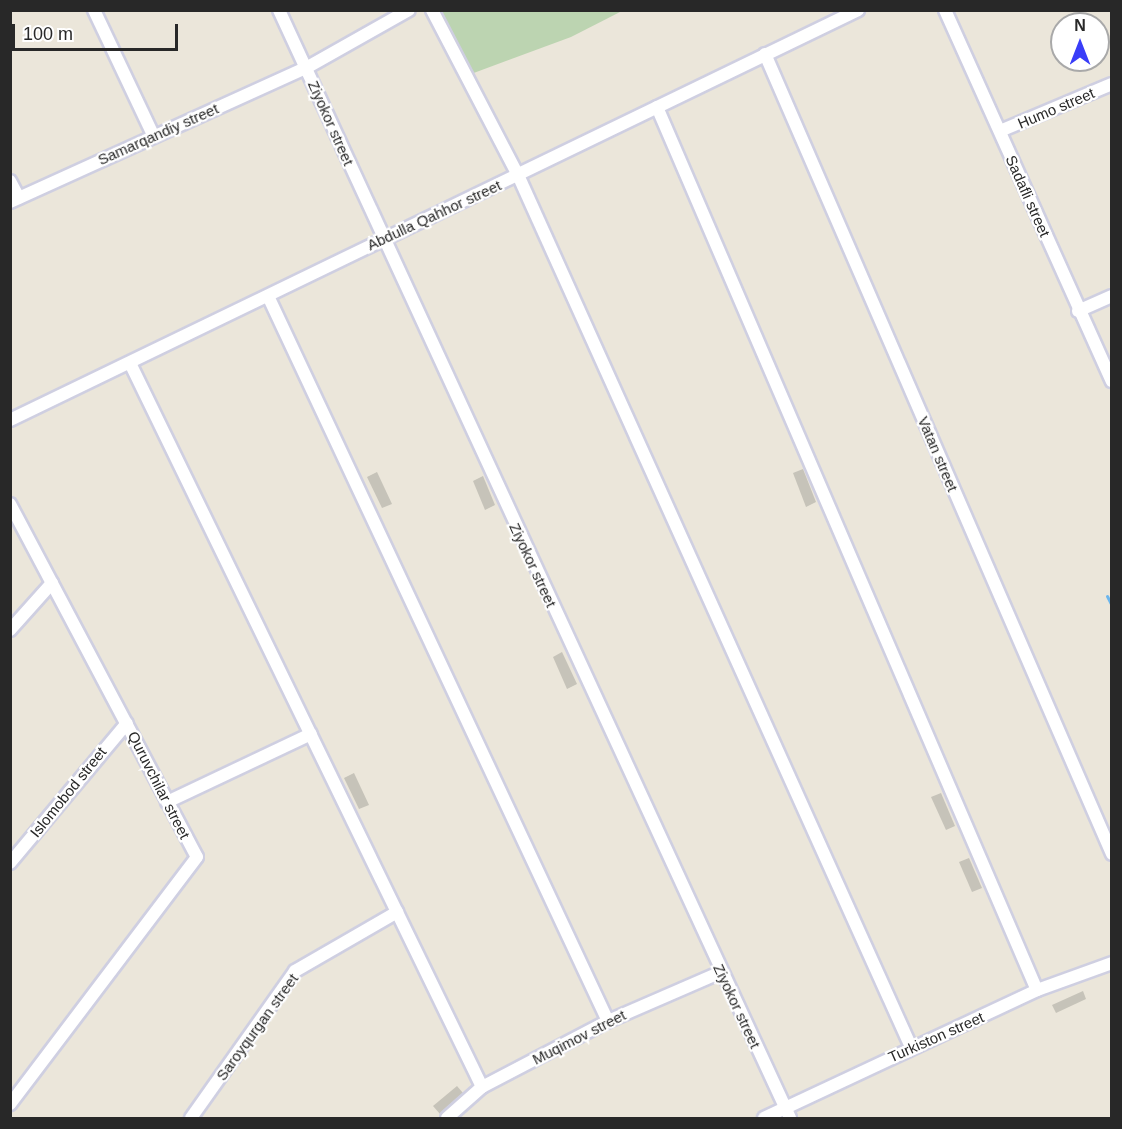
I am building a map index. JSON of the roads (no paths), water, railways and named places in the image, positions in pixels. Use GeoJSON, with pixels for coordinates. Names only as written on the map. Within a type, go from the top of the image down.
{"type":"FeatureCollection","features":[{"type":"Feature","properties":{"kind":"street"},"geometry":{"type":"LineString","coordinates":[[94,10],[153,135]]}},
{"type":"Feature","properties":{"kind":"street","name":"Ziyokor street"},"geometry":{"type":"LineString","coordinates":[[279,10],[790,1119]]}},
{"type":"Feature","properties":{"kind":"street","name":"Samarqandiy street"},"geometry":{"type":"LineString","coordinates":[[15,200],[153,135],[306,68],[410,10]]}},
{"type":"Feature","properties":{"kind":"street"},"geometry":{"type":"LineString","coordinates":[[432,10],[518,176],[911,1047]]}},
{"type":"Feature","properties":{"kind":"street","name":"Abdulla Qahhor street"},"geometry":{"type":"LineString","coordinates":[[10,420],[858,10]]}},
{"type":"Feature","properties":{"kind":"street","name":"Sadafli street"},"geometry":{"type":"LineString","coordinates":[[945,10],[1078,311],[1112,381]]}},
{"type":"Feature","properties":{"kind":"street","name":"Vatan street"},"geometry":{"type":"LineString","coordinates":[[765,54],[1112,854]]}},
{"type":"Feature","properties":{"kind":"street","name":"Humo street"},"geometry":{"type":"LineString","coordinates":[[1000,131],[1112,84]]}},
{"type":"Feature","properties":{"kind":"street"},"geometry":{"type":"LineString","coordinates":[[657,107],[1038,990]]}},
{"type":"Feature","properties":{"kind":"street"},"geometry":{"type":"LineString","coordinates":[[10,182],[15,200]]}},
{"type":"Feature","properties":{"kind":"street"},"geometry":{"type":"LineString","coordinates":[[268,296],[608,1020]]}},
{"type":"Feature","properties":{"kind":"street"},"geometry":{"type":"LineString","coordinates":[[1078,311],[1112,296]]}},
{"type":"Feature","properties":{"kind":"street"},"geometry":{"type":"LineString","coordinates":[[130,363],[482,1087]]}},
{"type":"Feature","properties":{"kind":"street","name":"Quruvchilar street"},"geometry":{"type":"LineString","coordinates":[[10,504],[197,857],[10,1104]]}},
{"type":"Feature","properties":{"kind":"street"},"geometry":{"type":"LineString","coordinates":[[10,630],[52,583]]}},
{"type":"Feature","properties":{"kind":"street","name":"Islomobod street"},"geometry":{"type":"LineString","coordinates":[[10,863],[128,723]]}},
{"type":"Feature","properties":{"kind":"street"},"geometry":{"type":"LineString","coordinates":[[168,802],[310,734]]}},
{"type":"Feature","properties":{"kind":"street","name":"Saroyqurgan street"},"geometry":{"type":"LineString","coordinates":[[191,1119],[295,971],[397,912]]}},
{"type":"Feature","properties":{"kind":"street","name":"Turkiston street"},"geometry":{"type":"LineString","coordinates":[[764,1119],[911,1047],[1038,990],[1112,963]]}},
{"type":"Feature","properties":{"kind":"street","name":"Muqimov street"},"geometry":{"type":"LineString","coordinates":[[447,1119],[482,1087],[608,1020],[721,972]]}},
{"type":"Feature","properties":{"kind":"waterway"},"geometry":{"type":"LineString","coordinates":[[1107,596],[1112,606]]}}]}
